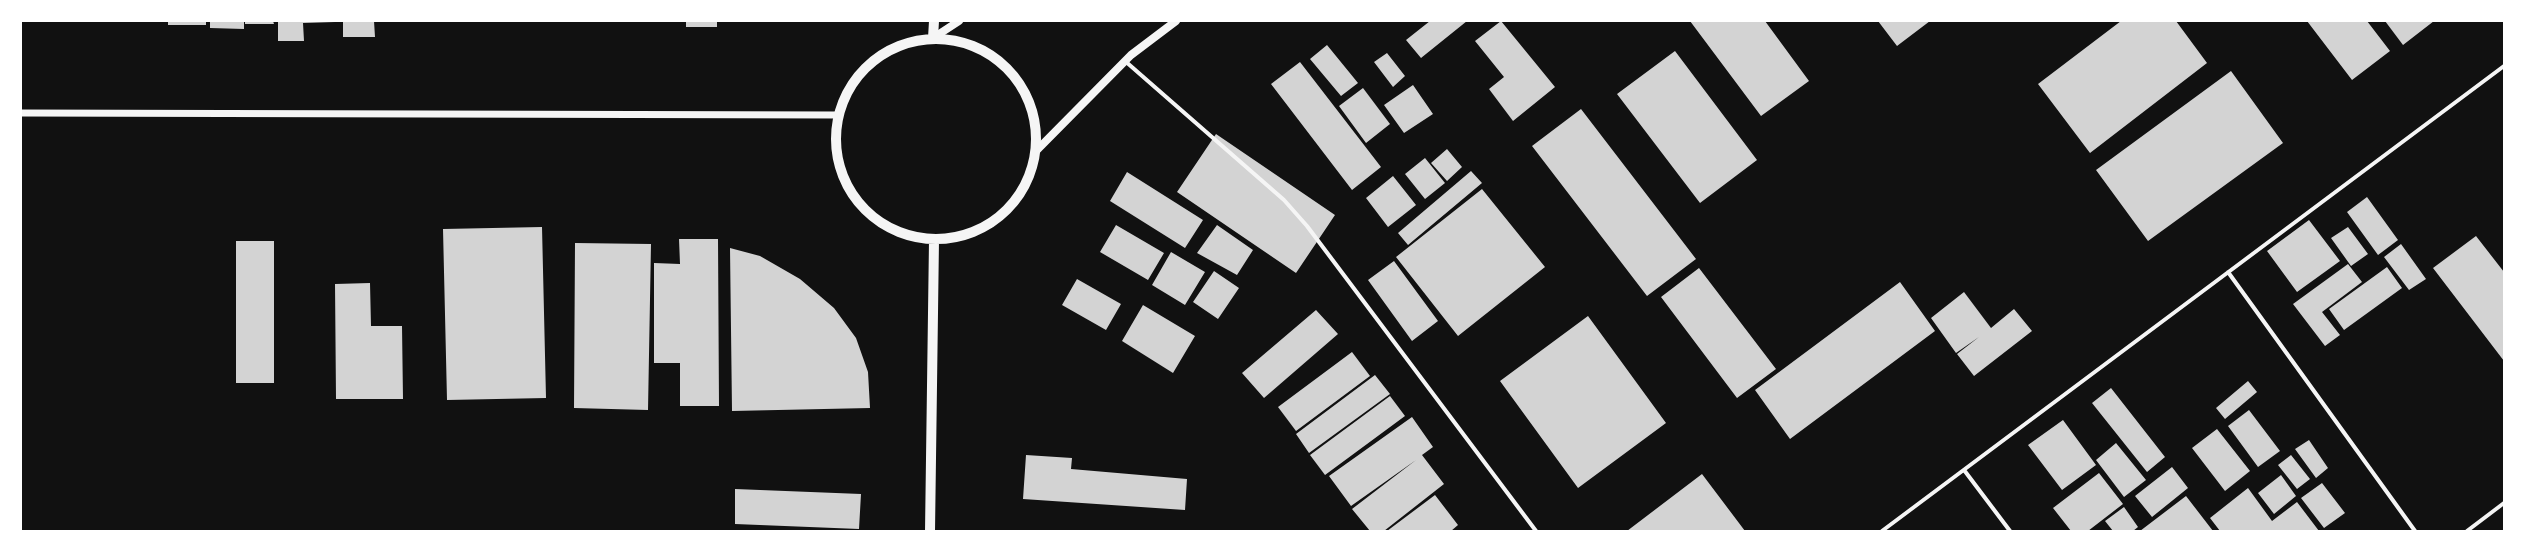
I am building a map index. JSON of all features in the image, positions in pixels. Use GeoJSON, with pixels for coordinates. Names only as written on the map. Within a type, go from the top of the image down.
{"type":"FeatureCollection","features":[{"type":"Feature","properties":{"kind":"main road"},"geometry":{"type":"LineString","coordinates":[[933,38],[934,21]]}},
{"type":"Feature","properties":{"kind":"main road"},"geometry":{"type":"LineString","coordinates":[[933,38],[959,21]]}},
{"type":"Feature","properties":{"kind":"main road"},"geometry":{"type":"LineString","coordinates":[[1037,150],[1125,61],[1176,21]]}},
{"type":"Feature","properties":{"kind":"main road"},"geometry":{"type":"LineString","coordinates":[[933,38],[967,44],[998,60],[1021,85],[1034,116],[1037,150],[1029,179],[1013,205],[1008,210],[990,225],[964,237],[934,240],[904,235],[878,221],[856,200],[841,174],[835,145],[838,115],[850,84],[873,60],[901,44],[933,38]]}},
{"type":"Feature","properties":{"kind":"main road"},"geometry":{"type":"LineString","coordinates":[[930,531],[934,240]]}},
{"type":"Feature","properties":{"kind":"street"},"geometry":{"type":"LineString","coordinates":[[1125,61],[1284,200],[1302,220],[1536,531]]}},
{"type":"Feature","properties":{"kind":"street"},"geometry":{"type":"LineString","coordinates":[[1882,531],[2504,66]]}},
{"type":"Feature","properties":{"kind":"street"},"geometry":{"type":"LineString","coordinates":[[21,114],[838,115]]}},
{"type":"Feature","properties":{"kind":"street"},"geometry":{"type":"LineString","coordinates":[[2228,272],[2415,531]]}},
{"type":"Feature","properties":{"kind":"street"},"geometry":{"type":"LineString","coordinates":[[1964,470],[2010,531]]}},
{"type":"Feature","properties":{"kind":"street"},"geometry":{"type":"LineString","coordinates":[[2467,531],[2504,503]]}},
{"type":"Feature","properties":{"kind":"building"},"geometry":{"type":"Polygon","coordinates":[[[168,21],[206,21],[206,25],[168,25],[168,21]]]}},
{"type":"Feature","properties":{"kind":"building"},"geometry":{"type":"Polygon","coordinates":[[[210,21],[244,21],[244,29],[210,28],[210,21]]]}},
{"type":"Feature","properties":{"kind":"building"},"geometry":{"type":"Polygon","coordinates":[[[245,21],[273,21],[274,24],[245,24],[245,21]]]}},
{"type":"Feature","properties":{"kind":"building"},"geometry":{"type":"Polygon","coordinates":[[[278,21],[335,22],[303,23],[304,41],[278,41],[278,21]]]}},
{"type":"Feature","properties":{"kind":"building"},"geometry":{"type":"Polygon","coordinates":[[[343,21],[374,21],[375,37],[343,37],[343,21]]]}},
{"type":"Feature","properties":{"kind":"building"},"geometry":{"type":"Polygon","coordinates":[[[686,21],[717,21],[717,27],[686,27],[686,21]]]}},
{"type":"Feature","properties":{"kind":"building"},"geometry":{"type":"Polygon","coordinates":[[[1430,21],[1467,21],[1421,58],[1406,40],[1430,21]]]}},
{"type":"Feature","properties":{"kind":"building"},"geometry":{"type":"Polygon","coordinates":[[[1501,21],[1555,87],[1513,121],[1489,89],[1504,77],[1475,41],[1501,21]]]}},
{"type":"Feature","properties":{"kind":"building"},"geometry":{"type":"Polygon","coordinates":[[[1690,21],[1765,21],[1809,81],[1761,116],[1690,21]]]}},
{"type":"Feature","properties":{"kind":"building"},"geometry":{"type":"Polygon","coordinates":[[[1878,21],[1930,21],[1897,46],[1878,21]]]}},
{"type":"Feature","properties":{"kind":"building"},"geometry":{"type":"Polygon","coordinates":[[[2121,21],[2176,21],[2207,63],[2090,153],[2038,84],[2121,21]]]}},
{"type":"Feature","properties":{"kind":"building"},"geometry":{"type":"Polygon","coordinates":[[[2307,21],[2367,21],[2390,51],[2352,80],[2307,21]]]}},
{"type":"Feature","properties":{"kind":"building"},"geometry":{"type":"Polygon","coordinates":[[[2385,21],[2434,21],[2403,45],[2385,21]]]}},
{"type":"Feature","properties":{"kind":"building"},"geometry":{"type":"Polygon","coordinates":[[[1327,45],[1358,83],[1341,96],[1310,59],[1327,45]]]}},
{"type":"Feature","properties":{"kind":"building"},"geometry":{"type":"Polygon","coordinates":[[[1675,51],[1757,160],[1700,203],[1617,94],[1675,51]]]}},
{"type":"Feature","properties":{"kind":"building"},"geometry":{"type":"Polygon","coordinates":[[[1387,53],[1405,76],[1393,87],[1374,62],[1387,53]]]}},
{"type":"Feature","properties":{"kind":"building"},"geometry":{"type":"Polygon","coordinates":[[[1300,62],[1381,167],[1352,190],[1271,84],[1300,62]]]}},
{"type":"Feature","properties":{"kind":"building"},"geometry":{"type":"Polygon","coordinates":[[[2231,71],[2283,143],[2148,241],[2096,170],[2231,71]]]}},
{"type":"Feature","properties":{"kind":"building"},"geometry":{"type":"Polygon","coordinates":[[[1413,85],[1433,114],[1404,133],[1384,105],[1413,85]]]}},
{"type":"Feature","properties":{"kind":"building"},"geometry":{"type":"Polygon","coordinates":[[[1363,88],[1390,124],[1366,143],[1339,106],[1363,88]]]}},
{"type":"Feature","properties":{"kind":"building"},"geometry":{"type":"Polygon","coordinates":[[[1581,109],[1696,259],[1647,296],[1532,146],[1581,109]]]}},
{"type":"Feature","properties":{"kind":"building"},"geometry":{"type":"Polygon","coordinates":[[[1216,134],[1335,215],[1296,273],[1177,192],[1216,134]]]}},
{"type":"Feature","properties":{"kind":"building"},"geometry":{"type":"Polygon","coordinates":[[[1447,149],[1462,167],[1447,181],[1431,163],[1447,149]]]}},
{"type":"Feature","properties":{"kind":"building"},"geometry":{"type":"Polygon","coordinates":[[[1425,158],[1445,183],[1425,199],[1405,174],[1425,158]]]}},
{"type":"Feature","properties":{"kind":"building"},"geometry":{"type":"Polygon","coordinates":[[[1471,171],[1482,183],[1408,245],[1398,233],[1471,171]]]}},
{"type":"Feature","properties":{"kind":"building"},"geometry":{"type":"Polygon","coordinates":[[[1127,172],[1203,220],[1185,248],[1110,201],[1127,172]]]}},
{"type":"Feature","properties":{"kind":"building"},"geometry":{"type":"Polygon","coordinates":[[[1393,176],[1416,205],[1388,227],[1366,198],[1393,176]]]}},
{"type":"Feature","properties":{"kind":"building"},"geometry":{"type":"Polygon","coordinates":[[[1482,189],[1545,267],[1458,336],[1396,257],[1482,189]]]}},
{"type":"Feature","properties":{"kind":"building"},"geometry":{"type":"Polygon","coordinates":[[[2367,197],[2398,240],[2378,255],[2347,212],[2367,197]]]}},
{"type":"Feature","properties":{"kind":"building"},"geometry":{"type":"Polygon","coordinates":[[[2309,220],[2340,261],[2297,292],[2267,251],[2309,220]]]}},
{"type":"Feature","properties":{"kind":"building"},"geometry":{"type":"Polygon","coordinates":[[[1116,225],[1164,253],[1148,280],[1100,252],[1116,225]]]}},
{"type":"Feature","properties":{"kind":"building"},"geometry":{"type":"Polygon","coordinates":[[[1217,225],[1253,250],[1237,275],[1197,253],[1217,225]]]}},
{"type":"Feature","properties":{"kind":"building"},"geometry":{"type":"Polygon","coordinates":[[[542,227],[546,398],[447,400],[443,229],[542,227]]]}},
{"type":"Feature","properties":{"kind":"building"},"geometry":{"type":"Polygon","coordinates":[[[2348,227],[2368,254],[2351,266],[2331,238],[2348,227]]]}},
{"type":"Feature","properties":{"kind":"building"},"geometry":{"type":"Polygon","coordinates":[[[2476,236],[2504,272],[2504,361],[2433,268],[2476,236]]]}},
{"type":"Feature","properties":{"kind":"building"},"geometry":{"type":"Polygon","coordinates":[[[679,239],[718,239],[719,406],[680,406],[680,363],[654,363],[654,263],[680,264],[679,239]]]}},
{"type":"Feature","properties":{"kind":"building"},"geometry":{"type":"Polygon","coordinates":[[[236,241],[274,241],[274,383],[236,383],[236,241]]]}},
{"type":"Feature","properties":{"kind":"building"},"geometry":{"type":"Polygon","coordinates":[[[575,243],[651,244],[648,410],[574,408],[575,243]]]}},
{"type":"Feature","properties":{"kind":"building"},"geometry":{"type":"Polygon","coordinates":[[[2401,244],[2426,279],[2409,290],[2384,257],[2401,244]]]}},
{"type":"Feature","properties":{"kind":"building"},"geometry":{"type":"Polygon","coordinates":[[[730,248],[760,256],[800,279],[834,308],[856,338],[868,372],[870,408],[732,411],[730,248]]]}},
{"type":"Feature","properties":{"kind":"building"},"geometry":{"type":"Polygon","coordinates":[[[1171,252],[1205,272],[1185,305],[1152,285],[1171,252]]]}},
{"type":"Feature","properties":{"kind":"building"},"geometry":{"type":"Polygon","coordinates":[[[1394,261],[1438,321],[1412,341],[1368,280],[1394,261]]]}},
{"type":"Feature","properties":{"kind":"building"},"geometry":{"type":"Polygon","coordinates":[[[2348,264],[2362,282],[2322,312],[2340,335],[2325,346],[2293,304],[2348,264]]]}},
{"type":"Feature","properties":{"kind":"building"},"geometry":{"type":"Polygon","coordinates":[[[2387,267],[2402,288],[2344,330],[2329,309],[2387,267]]]}},
{"type":"Feature","properties":{"kind":"building"},"geometry":{"type":"Polygon","coordinates":[[[1699,268],[1776,369],[1737,398],[1661,297],[1699,268]]]}},
{"type":"Feature","properties":{"kind":"building"},"geometry":{"type":"Polygon","coordinates":[[[1214,271],[1239,288],[1218,319],[1193,302],[1214,271]]]}},
{"type":"Feature","properties":{"kind":"building"},"geometry":{"type":"Polygon","coordinates":[[[1077,279],[1121,304],[1106,330],[1062,305],[1077,279]]]}},
{"type":"Feature","properties":{"kind":"building"},"geometry":{"type":"Polygon","coordinates":[[[1900,282],[1935,331],[1790,439],[1755,390],[1900,282]]]}},
{"type":"Feature","properties":{"kind":"building"},"geometry":{"type":"Polygon","coordinates":[[[370,283],[371,326],[402,326],[403,399],[336,399],[335,284],[370,283]]]}},
{"type":"Feature","properties":{"kind":"building"},"geometry":{"type":"Polygon","coordinates":[[[1964,292],[1991,328],[2014,309],[2032,331],[1974,376],[1957,354],[1979,337],[1956,353],[1931,318],[1964,292]]]}},
{"type":"Feature","properties":{"kind":"building"},"geometry":{"type":"Polygon","coordinates":[[[1143,305],[1195,336],[1173,373],[1122,341],[1143,305]]]}},
{"type":"Feature","properties":{"kind":"building"},"geometry":{"type":"Polygon","coordinates":[[[1316,310],[1338,334],[1264,398],[1242,373],[1316,310]]]}},
{"type":"Feature","properties":{"kind":"building"},"geometry":{"type":"Polygon","coordinates":[[[1588,316],[1666,423],[1578,488],[1500,381],[1588,316]]]}},
{"type":"Feature","properties":{"kind":"building"},"geometry":{"type":"Polygon","coordinates":[[[1352,352],[1370,376],[1296,431],[1278,407],[1352,352]]]}},
{"type":"Feature","properties":{"kind":"building"},"geometry":{"type":"Polygon","coordinates":[[[1375,375],[1390,394],[1309,453],[1296,434],[1375,375]]]}},
{"type":"Feature","properties":{"kind":"building"},"geometry":{"type":"Polygon","coordinates":[[[2248,381],[2257,392],[2225,419],[2216,408],[2248,381]]]}},
{"type":"Feature","properties":{"kind":"building"},"geometry":{"type":"Polygon","coordinates":[[[2111,388],[2165,457],[2147,472],[2092,403],[2111,388]]]}},
{"type":"Feature","properties":{"kind":"building"},"geometry":{"type":"Polygon","coordinates":[[[1390,396],[1405,416],[1325,475],[1310,455],[1390,396]]]}},
{"type":"Feature","properties":{"kind":"building"},"geometry":{"type":"Polygon","coordinates":[[[2249,410],[2280,451],[2258,467],[2228,426],[2249,410]]]}},
{"type":"Feature","properties":{"kind":"building"},"geometry":{"type":"Polygon","coordinates":[[[1412,417],[1433,447],[1422,455],[1444,484],[1384,531],[1370,531],[1352,509],[1416,460],[1351,506],[1329,476],[1412,417]]]}},
{"type":"Feature","properties":{"kind":"building"},"geometry":{"type":"Polygon","coordinates":[[[2063,420],[2096,465],[2062,490],[2028,445],[2063,420]]]}},
{"type":"Feature","properties":{"kind":"building"},"geometry":{"type":"Polygon","coordinates":[[[2217,429],[2250,471],[2225,491],[2192,448],[2217,429]]]}},
{"type":"Feature","properties":{"kind":"building"},"geometry":{"type":"Polygon","coordinates":[[[2309,440],[2328,468],[2316,478],[2295,449],[2309,440]]]}},
{"type":"Feature","properties":{"kind":"building"},"geometry":{"type":"Polygon","coordinates":[[[2116,443],[2146,480],[2124,497],[2096,460],[2116,443]]]}},
{"type":"Feature","properties":{"kind":"building"},"geometry":{"type":"Polygon","coordinates":[[[1026,455],[1072,458],[1071,469],[1187,479],[1185,510],[1023,499],[1026,455]]]}},
{"type":"Feature","properties":{"kind":"building"},"geometry":{"type":"Polygon","coordinates":[[[2291,455],[2310,479],[2297,489],[2278,465],[2291,455]]]}},
{"type":"Feature","properties":{"kind":"building"},"geometry":{"type":"Polygon","coordinates":[[[2172,467],[2188,488],[2152,517],[2135,496],[2172,467]]]}},
{"type":"Feature","properties":{"kind":"building"},"geometry":{"type":"Polygon","coordinates":[[[2099,473],[2123,504],[2088,531],[2071,531],[2053,508],[2099,473]]]}},
{"type":"Feature","properties":{"kind":"building"},"geometry":{"type":"Polygon","coordinates":[[[1702,474],[1745,531],[1627,531],[1702,474]]]}},
{"type":"Feature","properties":{"kind":"building"},"geometry":{"type":"Polygon","coordinates":[[[2281,475],[2296,496],[2274,514],[2258,493],[2281,475]]]}},
{"type":"Feature","properties":{"kind":"building"},"geometry":{"type":"Polygon","coordinates":[[[2322,483],[2345,513],[2324,528],[2301,498],[2322,483]]]}},
{"type":"Feature","properties":{"kind":"building"},"geometry":{"type":"Polygon","coordinates":[[[2248,488],[2272,521],[2297,502],[2319,531],[2220,531],[2210,518],[2248,488]]]}},
{"type":"Feature","properties":{"kind":"building"},"geometry":{"type":"Polygon","coordinates":[[[735,489],[861,494],[859,529],[735,524],[735,489]]]}},
{"type":"Feature","properties":{"kind":"building"},"geometry":{"type":"Polygon","coordinates":[[[1435,495],[1458,525],[1451,531],[1387,531],[1435,495]]]}},
{"type":"Feature","properties":{"kind":"building"},"geometry":{"type":"Polygon","coordinates":[[[2186,496],[2213,531],[2140,531],[2186,496]]]}},
{"type":"Feature","properties":{"kind":"building"},"geometry":{"type":"Polygon","coordinates":[[[2124,507],[2138,527],[2133,531],[2113,531],[2105,521],[2124,507]]]}}]}
